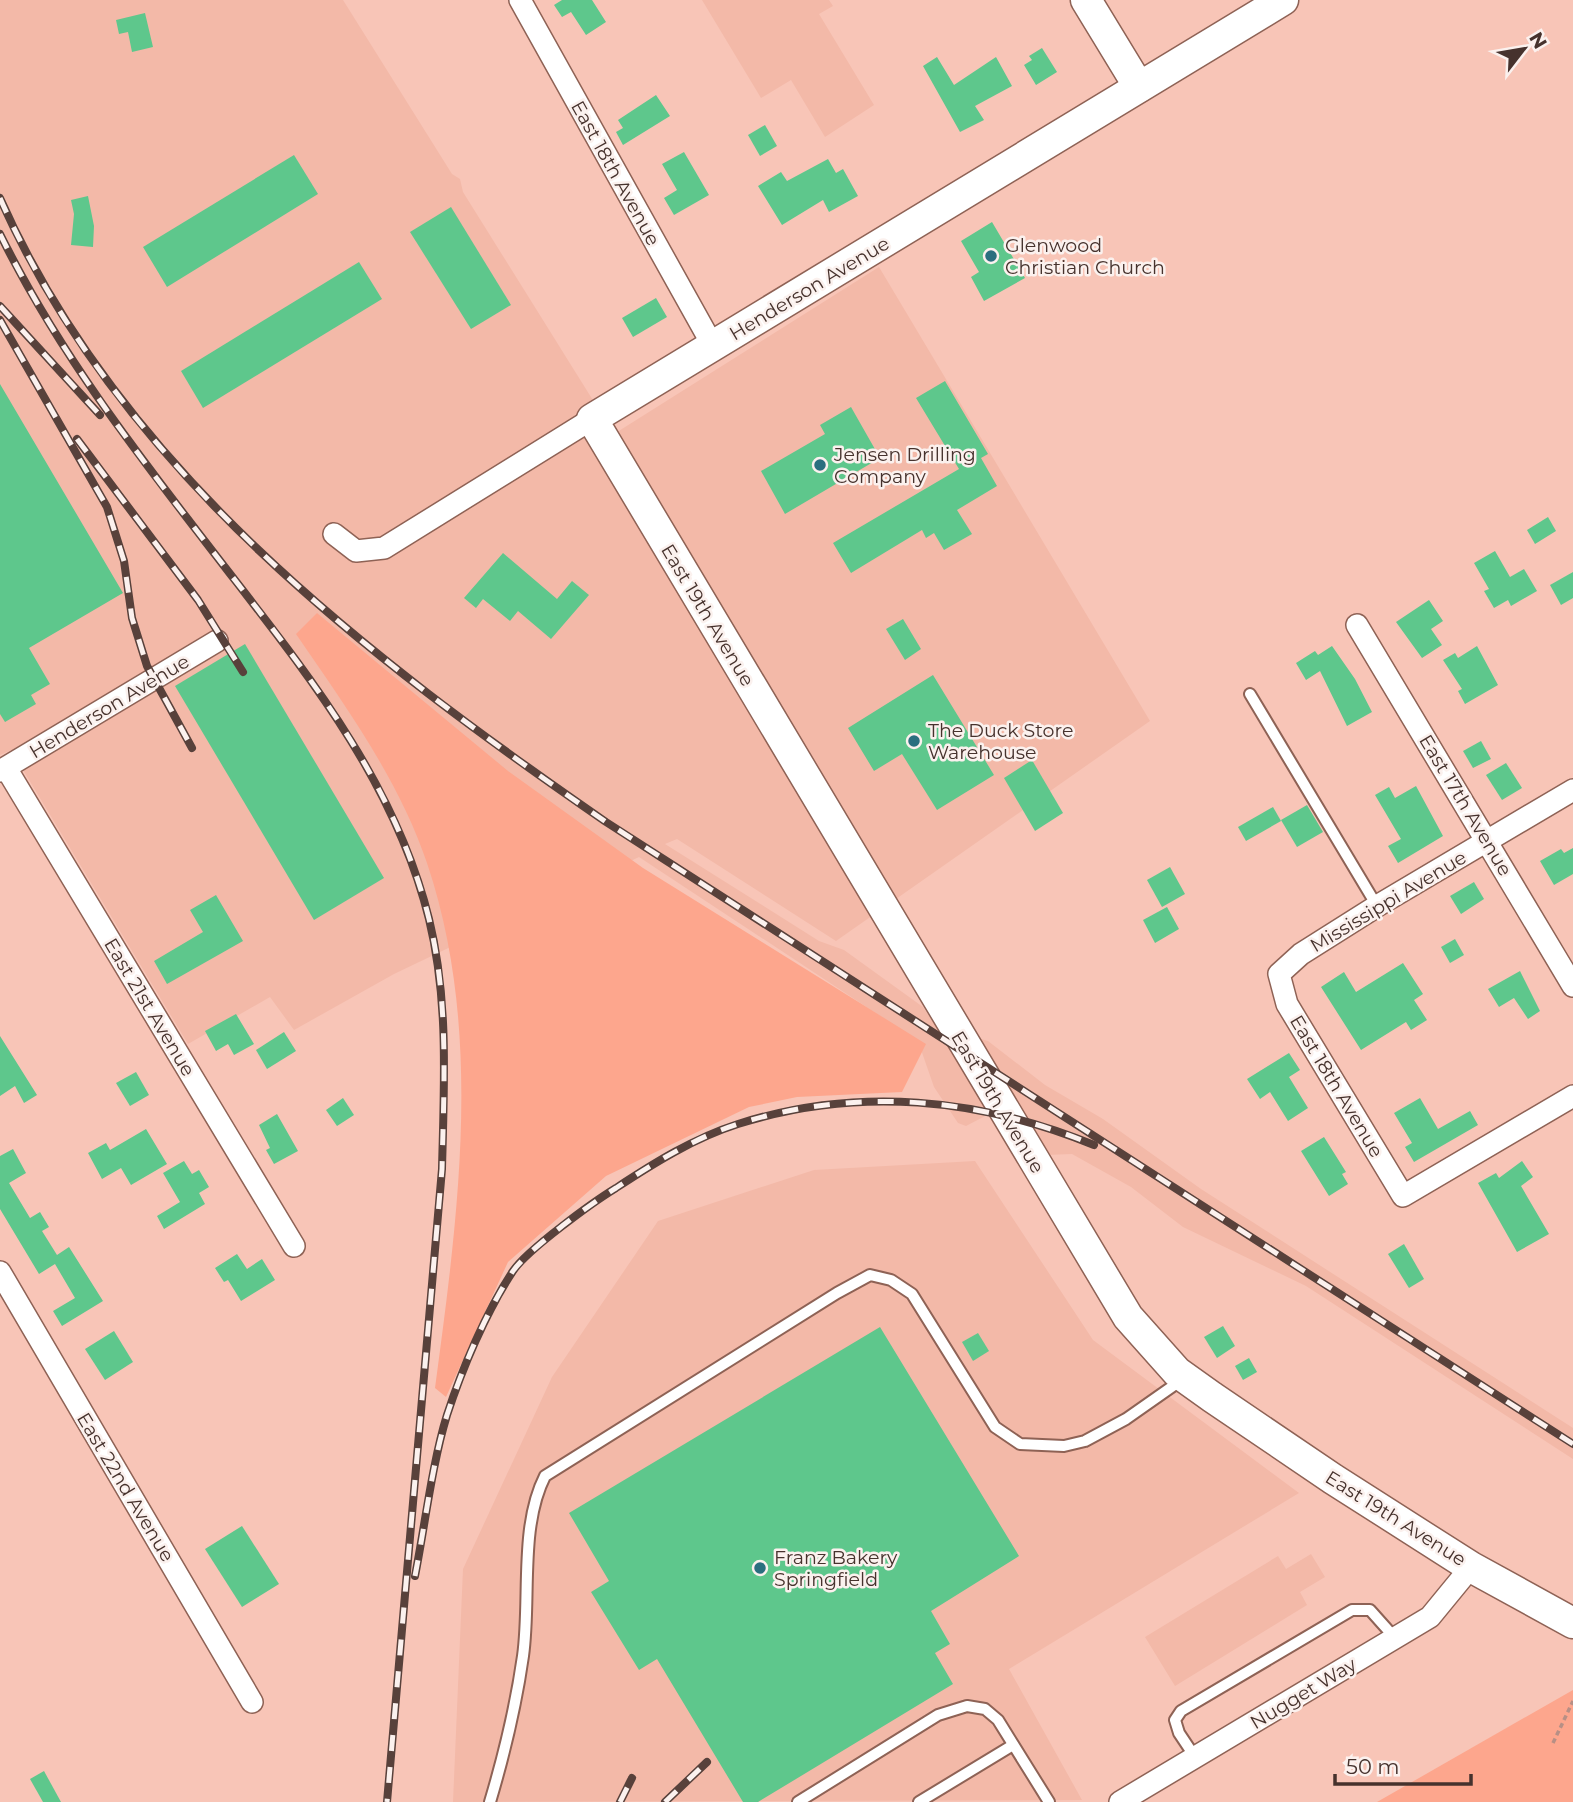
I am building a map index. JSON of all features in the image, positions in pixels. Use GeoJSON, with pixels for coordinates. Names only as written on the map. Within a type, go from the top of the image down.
{"type":"FeatureCollection","features":[{"type":"Feature","properties":{"kind":"street","name":"East 18th Avenue"},"geometry":{"type":"LineString","coordinates":[[520,0],[713,346]]}},
{"type":"Feature","properties":{"kind":"street"},"geometry":{"type":"LineString","coordinates":[[1086,0],[1139,87]]}},
{"type":"Feature","properties":{"kind":"street","name":"Henderson Avenue"},"geometry":{"type":"LineString","coordinates":[[334,534],[356,551],[384,548],[1283,0]]}},
{"type":"Feature","properties":{"kind":"street","name":"East 19th Avenue"},"geometry":{"type":"LineString","coordinates":[[592,419],[1115,1296],[1156,1351],[1185,1378],[1333,1479],[1471,1567],[1573,1623]]}},
{"type":"Feature","properties":{"kind":"street","name":"East 17th Avenue"},"geometry":{"type":"LineString","coordinates":[[1357,625],[1573,986]]}},
{"type":"Feature","properties":{"kind":"street","name":"Henderson Avenue"},"geometry":{"type":"LineString","coordinates":[[3,769],[218,640]]}},
{"type":"Feature","properties":{"kind":"street","name":"East 21st Avenue"},"geometry":{"type":"LineString","coordinates":[[3,769],[294,1246]]}},
{"type":"Feature","properties":{"kind":"street","name":"Mississippi Avenue"},"geometry":{"type":"LineString","coordinates":[[1279,974],[1301,954],[1377,906],[1573,790]]}},
{"type":"Feature","properties":{"kind":"street","name":"East 18th Avenue"},"geometry":{"type":"LineString","coordinates":[[1279,974],[1287,1004],[1403,1196],[1573,1096]]}},
{"type":"Feature","properties":{"kind":"street","name":"East 22nd Avenue"},"geometry":{"type":"LineString","coordinates":[[0,1272],[252,1702]]}},
{"type":"Feature","properties":{"kind":"street","name":"Nugget Way"},"geometry":{"type":"LineString","coordinates":[[1120,1802],[1430,1616],[1471,1567]]}},
{"type":"Feature","properties":{"kind":"lane"},"geometry":{"type":"LineString","coordinates":[[1250,694],[1377,906]]}},
{"type":"Feature","properties":{"kind":"lane"},"geometry":{"type":"LineString","coordinates":[[490,1802],[523,1655],[534,1517],[537,1493],[545,1476],[837,1293],[870,1275],[891,1280],[912,1294],[995,1427],[1020,1444],[1064,1446],[1085,1441],[1126,1419],[1185,1378]]}},
{"type":"Feature","properties":{"kind":"lane"},"geometry":{"type":"LineString","coordinates":[[1195,1757],[1179,1733],[1175,1720],[1181,1711],[1192,1704],[1352,1610],[1370,1610],[1395,1638]]}},
{"type":"Feature","properties":{"kind":"lane"},"geometry":{"type":"LineString","coordinates":[[798,1802],[938,1715],[967,1706],[985,1709],[998,1720],[1049,1802]]}},
{"type":"Feature","properties":{"kind":"lane"},"geometry":{"type":"LineString","coordinates":[[919,1802],[1013,1745]]}},
{"type":"Feature","properties":{"kind":"path"},"geometry":{"type":"LineString","coordinates":[[1553,1743],[1573,1701]]}},
{"type":"Feature","properties":{"kind":"shaded area"},"geometry":{"type":"Polygon","coordinates":[[[0,0],[343,0],[452,174],[460,179],[463,192],[614,434],[879,267],[1150,721],[836,941],[677,839],[665,844],[819,941],[844,950],[923,1007],[987,1103],[989,1114],[966,1126],[958,1123],[934,1087],[918,1041],[639,857],[394,974],[294,1030],[270,997],[188,1044],[11,750],[0,755],[0,0]]]}},
{"type":"Feature","properties":{"kind":"shaded area"},"geometry":{"type":"Polygon","coordinates":[[[702,0],[829,0],[833,6],[819,14],[874,105],[825,137],[791,80],[761,98],[702,0]]]}},
{"type":"Feature","properties":{"kind":"shaded area"},"geometry":{"type":"Polygon","coordinates":[[[317,613],[508,771],[643,868],[926,1044],[902,1092],[797,1097],[749,1107],[606,1176],[508,1262],[446,1397],[435,1388],[458,1191],[461,1058],[456,992],[445,927],[427,863],[402,802],[370,745],[296,634],[317,613]]]}},
{"type":"Feature","properties":{"kind":"shaded area"},"geometry":{"type":"Polygon","coordinates":[[[981,1039],[988,1041],[1045,1085],[1103,1119],[1201,1189],[1573,1428],[1573,1459],[1306,1286],[1183,1227],[1131,1187],[1072,1154],[1046,1155],[977,1042],[981,1039]]]}},
{"type":"Feature","properties":{"kind":"shaded area"},"geometry":{"type":"Polygon","coordinates":[[[975,1161],[1093,1340],[1299,1493],[1009,1669],[1082,1800],[453,1802],[463,1569],[552,1377],[658,1221],[814,1170],[975,1161]]]}},
{"type":"Feature","properties":{"kind":"shaded area"},"geometry":{"type":"Polygon","coordinates":[[[1311,1554],[1325,1577],[1300,1592],[1307,1605],[1175,1686],[1145,1637],[1278,1556],[1286,1569],[1311,1554]]]}},
{"type":"Feature","properties":{"kind":"shaded area"},"geometry":{"type":"Polygon","coordinates":[[[1573,1690],[1573,1802],[1377,1802],[1573,1690]]]}},
{"type":"Feature","properties":{"kind":"building"},"geometry":{"type":"Polygon","coordinates":[[[562,0],[592,0],[606,22],[586,35],[571,12],[562,17],[554,5],[562,0]]]}},
{"type":"Feature","properties":{"kind":"building"},"geometry":{"type":"Polygon","coordinates":[[[145,13],[153,47],[132,52],[128,32],[119,34],[116,20],[145,13]]]}},
{"type":"Feature","properties":{"kind":"building"},"geometry":{"type":"Polygon","coordinates":[[[1042,48],[1057,72],[1036,85],[1024,65],[1032,60],[1029,56],[1042,48]]]}},
{"type":"Feature","properties":{"kind":"building"},"geometry":{"type":"Polygon","coordinates":[[[937,57],[954,85],[996,57],[1012,86],[975,106],[984,120],[960,132],[923,66],[937,57]]]}},
{"type":"Feature","properties":{"kind":"building"},"geometry":{"type":"Polygon","coordinates":[[[656,95],[670,116],[623,145],[616,132],[623,128],[618,120],[656,95]]]}},
{"type":"Feature","properties":{"kind":"building"},"geometry":{"type":"Polygon","coordinates":[[[765,125],[777,146],[760,156],[748,135],[765,125]]]}},
{"type":"Feature","properties":{"kind":"building"},"geometry":{"type":"Polygon","coordinates":[[[684,152],[709,195],[674,215],[664,198],[677,190],[662,164],[684,152]]]}},
{"type":"Feature","properties":{"kind":"building"},"geometry":{"type":"Polygon","coordinates":[[[294,155],[318,194],[167,287],[143,247],[294,155]]]}},
{"type":"Feature","properties":{"kind":"building"},"geometry":{"type":"Polygon","coordinates":[[[828,159],[836,173],[843,169],[858,196],[829,212],[823,200],[782,225],[758,186],[781,172],[787,181],[828,159]]]}},
{"type":"Feature","properties":{"kind":"building"},"geometry":{"type":"Polygon","coordinates":[[[88,196],[94,226],[93,247],[71,245],[74,214],[71,200],[88,196]]]}},
{"type":"Feature","properties":{"kind":"building"},"geometry":{"type":"Polygon","coordinates":[[[451,207],[511,305],[471,329],[410,232],[451,207]]]}},
{"type":"Feature","properties":{"kind":"building","name":"Glenwood Christian Church"},"geometry":{"type":"Polygon","coordinates":[[[992,222],[1025,278],[984,301],[971,277],[979,272],[961,241],[992,222]]]}},
{"type":"Feature","properties":{"kind":"building"},"geometry":{"type":"Polygon","coordinates":[[[359,262],[382,299],[203,408],[181,371],[359,262]]]}},
{"type":"Feature","properties":{"kind":"building"},"geometry":{"type":"Polygon","coordinates":[[[656,298],[667,317],[633,337],[622,318],[656,298]]]}},
{"type":"Feature","properties":{"kind":"building"},"geometry":{"type":"Polygon","coordinates":[[[945,381],[988,454],[981,458],[997,486],[957,510],[972,534],[944,550],[934,533],[926,538],[922,530],[851,573],[833,543],[959,469],[916,398],[945,381]]]}},
{"type":"Feature","properties":{"kind":"building"},"geometry":{"type":"Polygon","coordinates":[[[0,384],[123,593],[29,648],[50,684],[31,695],[36,704],[5,722],[0,714],[0,384]]]}},
{"type":"Feature","properties":{"kind":"building","name":"Jensen Drilling Company"},"geometry":{"type":"Polygon","coordinates":[[[851,407],[880,458],[785,514],[761,471],[825,434],[820,425],[851,407]]]}},
{"type":"Feature","properties":{"kind":"building"},"geometry":{"type":"Polygon","coordinates":[[[1548,517],[1556,531],[1535,544],[1527,530],[1548,517]]]}},
{"type":"Feature","properties":{"kind":"building"},"geometry":{"type":"Polygon","coordinates":[[[1495,551],[1510,577],[1524,569],[1537,591],[1511,606],[1508,600],[1494,608],[1484,591],[1489,589],[1474,563],[1495,551]]]}},
{"type":"Feature","properties":{"kind":"building"},"geometry":{"type":"Polygon","coordinates":[[[503,553],[557,599],[572,581],[589,595],[551,639],[518,611],[510,621],[483,599],[476,608],[464,598],[503,553]]]}},
{"type":"Feature","properties":{"kind":"building"},"geometry":{"type":"Polygon","coordinates":[[[1573,572],[1573,598],[1561,605],[1550,585],[1573,572]]]}},
{"type":"Feature","properties":{"kind":"building"},"geometry":{"type":"Polygon","coordinates":[[[1429,600],[1443,621],[1431,629],[1442,645],[1422,658],[1396,622],[1429,600]]]}},
{"type":"Feature","properties":{"kind":"building"},"geometry":{"type":"Polygon","coordinates":[[[903,619],[921,649],[905,660],[886,629],[903,619]]]}},
{"type":"Feature","properties":{"kind":"building"},"geometry":{"type":"Polygon","coordinates":[[[245,644],[384,878],[314,920],[175,686],[245,644]]]}},
{"type":"Feature","properties":{"kind":"building"},"geometry":{"type":"Polygon","coordinates":[[[1332,646],[1355,679],[1372,712],[1347,726],[1320,671],[1306,680],[1296,663],[1315,651],[1318,655],[1332,646]]]}},
{"type":"Feature","properties":{"kind":"building"},"geometry":{"type":"Polygon","coordinates":[[[1477,646],[1498,685],[1465,704],[1458,691],[1462,689],[1443,660],[1455,653],[1458,658],[1477,646]]]}},
{"type":"Feature","properties":{"kind":"building","name":"The Duck Store Warehouse"},"geometry":{"type":"Polygon","coordinates":[[[933,675],[994,775],[937,810],[902,754],[874,771],[848,728],[933,675]]]}},
{"type":"Feature","properties":{"kind":"building"},"geometry":{"type":"Polygon","coordinates":[[[1481,741],[1491,759],[1473,768],[1463,751],[1481,741]]]}},
{"type":"Feature","properties":{"kind":"building"},"geometry":{"type":"Polygon","coordinates":[[[1032,760],[1063,813],[1035,831],[1004,778],[1032,760]]]}},
{"type":"Feature","properties":{"kind":"building"},"geometry":{"type":"Polygon","coordinates":[[[1506,763],[1522,788],[1502,800],[1486,775],[1506,763]]]}},
{"type":"Feature","properties":{"kind":"building"},"geometry":{"type":"Polygon","coordinates":[[[1416,786],[1443,836],[1398,863],[1388,846],[1401,839],[1375,795],[1389,787],[1395,798],[1416,786]]]}},
{"type":"Feature","properties":{"kind":"building"},"geometry":{"type":"Polygon","coordinates":[[[1307,805],[1323,832],[1297,847],[1281,820],[1307,805]]]}},
{"type":"Feature","properties":{"kind":"building"},"geometry":{"type":"Polygon","coordinates":[[[1273,807],[1281,821],[1246,841],[1238,827],[1273,807]]]}},
{"type":"Feature","properties":{"kind":"building"},"geometry":{"type":"Polygon","coordinates":[[[1573,848],[1573,874],[1554,885],[1540,861],[1561,849],[1564,853],[1573,848]]]}},
{"type":"Feature","properties":{"kind":"building"},"geometry":{"type":"Polygon","coordinates":[[[1170,867],[1185,894],[1162,907],[1147,880],[1170,867]]]}},
{"type":"Feature","properties":{"kind":"building"},"geometry":{"type":"Polygon","coordinates":[[[1474,882],[1484,899],[1461,914],[1450,896],[1474,882]]]}},
{"type":"Feature","properties":{"kind":"building"},"geometry":{"type":"Polygon","coordinates":[[[216,895],[243,941],[167,984],[154,961],[203,932],[190,910],[216,895]]]}},
{"type":"Feature","properties":{"kind":"building"},"geometry":{"type":"Polygon","coordinates":[[[1167,907],[1179,929],[1155,943],[1143,920],[1167,907]]]}},
{"type":"Feature","properties":{"kind":"building"},"geometry":{"type":"Polygon","coordinates":[[[1455,939],[1464,955],[1450,963],[1441,947],[1455,939]]]}},
{"type":"Feature","properties":{"kind":"building"},"geometry":{"type":"Polygon","coordinates":[[[1403,963],[1423,994],[1414,1000],[1427,1020],[1411,1030],[1406,1022],[1361,1050],[1321,987],[1344,972],[1356,992],[1403,963]]]}},
{"type":"Feature","properties":{"kind":"building"},"geometry":{"type":"Polygon","coordinates":[[[1520,971],[1540,1011],[1528,1019],[1514,998],[1499,1007],[1488,989],[1520,971]]]}},
{"type":"Feature","properties":{"kind":"building"},"geometry":{"type":"Polygon","coordinates":[[[236,1014],[254,1044],[234,1055],[228,1044],[216,1051],[205,1031],[236,1014]]]}},
{"type":"Feature","properties":{"kind":"building"},"geometry":{"type":"Polygon","coordinates":[[[284,1032],[296,1051],[267,1069],[256,1050],[284,1032]]]}},
{"type":"Feature","properties":{"kind":"building"},"geometry":{"type":"Polygon","coordinates":[[[0,1036],[37,1095],[24,1103],[15,1086],[0,1096],[0,1036]]]}},
{"type":"Feature","properties":{"kind":"building"},"geometry":{"type":"Polygon","coordinates":[[[1289,1053],[1300,1070],[1289,1077],[1308,1108],[1288,1121],[1270,1092],[1260,1099],[1247,1079],[1289,1053]]]}},
{"type":"Feature","properties":{"kind":"building"},"geometry":{"type":"Polygon","coordinates":[[[136,1072],[149,1095],[130,1106],[116,1083],[136,1072]]]}},
{"type":"Feature","properties":{"kind":"building"},"geometry":{"type":"Polygon","coordinates":[[[343,1098],[354,1115],[337,1126],[326,1110],[343,1098]]]}},
{"type":"Feature","properties":{"kind":"building"},"geometry":{"type":"Polygon","coordinates":[[[1420,1098],[1438,1129],[1470,1111],[1478,1125],[1414,1162],[1405,1147],[1412,1143],[1394,1113],[1420,1098]]]}},
{"type":"Feature","properties":{"kind":"building"},"geometry":{"type":"Polygon","coordinates":[[[277,1114],[298,1151],[274,1164],[266,1150],[270,1148],[259,1125],[277,1114]]]}},
{"type":"Feature","properties":{"kind":"building"},"geometry":{"type":"Polygon","coordinates":[[[146,1129],[167,1164],[131,1185],[121,1168],[102,1179],[88,1153],[106,1143],[110,1150],[146,1129]]]}},
{"type":"Feature","properties":{"kind":"building"},"geometry":{"type":"Polygon","coordinates":[[[1324,1137],[1346,1172],[1342,1174],[1348,1184],[1329,1196],[1301,1151],[1324,1137]]]}},
{"type":"Feature","properties":{"kind":"building"},"geometry":{"type":"Polygon","coordinates":[[[13,1149],[26,1173],[9,1183],[30,1218],[40,1212],[49,1227],[42,1231],[57,1255],[69,1247],[103,1301],[62,1326],[53,1311],[75,1298],[55,1264],[39,1274],[0,1209],[0,1156],[13,1149]]]}},
{"type":"Feature","properties":{"kind":"building"},"geometry":{"type":"Polygon","coordinates":[[[184,1161],[192,1174],[199,1170],[209,1187],[199,1193],[205,1204],[164,1229],[157,1216],[180,1202],[163,1173],[184,1161]]]}},
{"type":"Feature","properties":{"kind":"building"},"geometry":{"type":"Polygon","coordinates":[[[1522,1161],[1533,1177],[1521,1186],[1549,1234],[1517,1252],[1478,1183],[1496,1173],[1499,1178],[1522,1161]]]}},
{"type":"Feature","properties":{"kind":"building"},"geometry":{"type":"Polygon","coordinates":[[[1404,1244],[1424,1279],[1409,1288],[1388,1254],[1404,1244]]]}},
{"type":"Feature","properties":{"kind":"building"},"geometry":{"type":"Polygon","coordinates":[[[237,1254],[247,1269],[262,1259],[275,1280],[241,1301],[228,1280],[224,1282],[215,1268],[237,1254]]]}},
{"type":"Feature","properties":{"kind":"building"},"geometry":{"type":"Polygon","coordinates":[[[1223,1326],[1235,1346],[1217,1358],[1204,1337],[1223,1326]]]}},
{"type":"Feature","properties":{"kind":"building","name":"Franz Bakery Springfield"},"geometry":{"type":"Polygon","coordinates":[[[880,1327],[1019,1556],[931,1611],[950,1644],[935,1653],[953,1684],[758,1802],[743,1802],[657,1659],[639,1670],[591,1592],[609,1581],[569,1513],[880,1327]]]}},
{"type":"Feature","properties":{"kind":"building"},"geometry":{"type":"Polygon","coordinates":[[[114,1331],[133,1362],[105,1380],[85,1349],[114,1331]]]}},
{"type":"Feature","properties":{"kind":"building"},"geometry":{"type":"Polygon","coordinates":[[[978,1333],[989,1351],[973,1361],[962,1342],[978,1333]]]}},
{"type":"Feature","properties":{"kind":"building"},"geometry":{"type":"Polygon","coordinates":[[[1249,1358],[1257,1372],[1243,1380],[1235,1366],[1249,1358]]]}},
{"type":"Feature","properties":{"kind":"building"},"geometry":{"type":"Polygon","coordinates":[[[242,1526],[279,1584],[242,1607],[205,1549],[242,1526]]]}},
{"type":"Feature","properties":{"kind":"building"},"geometry":{"type":"Polygon","coordinates":[[[44,1771],[61,1802],[43,1802],[30,1779],[44,1771]]]}},
{"type":"Feature","properties":{"kind":"railway"},"geometry":{"type":"LineString","coordinates":[[0,198],[51,296],[112,387],[182,472],[259,550],[342,624],[428,694],[606,822],[1573,1444]]}},
{"type":"Feature","properties":{"kind":"railway"},"geometry":{"type":"LineString","coordinates":[[0,234],[46,318],[99,399],[311,681],[341,725],[393,818],[413,867],[429,919],[440,981],[442,1012],[442,1169],[387,1802]]}},
{"type":"Feature","properties":{"kind":"railway"},"geometry":{"type":"LineString","coordinates":[[0,306],[100,415]]}},
{"type":"Feature","properties":{"kind":"railway"},"geometry":{"type":"LineString","coordinates":[[0,320],[107,507],[124,561],[132,618],[147,666],[192,748]]}},
{"type":"Feature","properties":{"kind":"railway"},"geometry":{"type":"LineString","coordinates":[[77,439],[198,600],[243,672]]}},
{"type":"Feature","properties":{"kind":"railway"},"geometry":{"type":"LineString","coordinates":[[415,1576],[433,1474],[447,1415],[467,1360],[493,1304],[513,1271],[532,1251],[577,1215],[630,1179],[706,1136],[738,1124],[783,1112],[828,1105],[873,1102],[963,1108],[1051,1129],[1094,1145]]}},
{"type":"Feature","properties":{"kind":"railway"},"geometry":{"type":"LineString","coordinates":[[665,1802],[707,1762]]}},
{"type":"Feature","properties":{"kind":"railway"},"geometry":{"type":"LineString","coordinates":[[620,1802],[632,1778]]}},
{"type":"Feature","properties":{"kind":"place","name":"Glenwood Christian Church"},"geometry":{"type":"Point","coordinates":[991,256]}},
{"type":"Feature","properties":{"kind":"place","name":"Jensen Drilling Company"},"geometry":{"type":"Point","coordinates":[820,465]}},
{"type":"Feature","properties":{"kind":"place","name":"The Duck Store Warehouse"},"geometry":{"type":"Point","coordinates":[914,741]}},
{"type":"Feature","properties":{"kind":"place","name":"Franz Bakery Springfield"},"geometry":{"type":"Point","coordinates":[760,1568]}}]}
